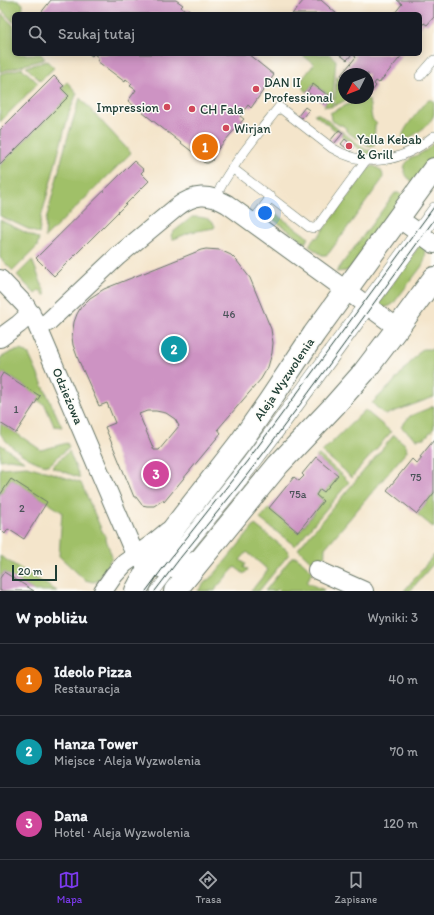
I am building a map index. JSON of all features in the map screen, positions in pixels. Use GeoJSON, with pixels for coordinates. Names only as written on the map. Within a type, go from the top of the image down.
{"type":"FeatureCollection","features":[{"type":"Feature","properties":{"kind":"street","name":"Aleja Wyzwolenia"},"geometry":{"type":"LineString","coordinates":[[136,591],[155,564],[179,520],[248,432],[314,334],[434,169]]}},
{"type":"Feature","properties":{"kind":"street"},"geometry":{"type":"LineString","coordinates":[[0,338],[19,324],[35,321],[48,322],[118,256],[184,202],[199,196],[217,198],[227,204],[398,328]]}},
{"type":"Feature","properties":{"kind":"street"},"geometry":{"type":"LineString","coordinates":[[398,218],[424,237]]}},
{"type":"Feature","properties":{"kind":"street"},"geometry":{"type":"LineString","coordinates":[[175,591],[278,465],[364,372],[434,278]]}},
{"type":"Feature","properties":{"kind":"street","name":"Odzieżowa"},"geometry":{"type":"LineString","coordinates":[[0,279],[21,301],[35,321],[133,550],[155,564]]}},
{"type":"Feature","properties":{"kind":"street"},"geometry":{"type":"LineString","coordinates":[[155,564],[151,545],[179,520]]}},
{"type":"Feature","properties":{"kind":"street","name":"Odzieżowa"},"geometry":{"type":"LineString","coordinates":[[122,522],[128,531],[140,538],[150,540],[156,539],[162,535]]}},
{"type":"Feature","properties":{"kind":"street"},"geometry":{"type":"LineString","coordinates":[[103,591],[118,570],[128,560],[155,564],[185,565],[203,555],[211,547]]}},
{"type":"Feature","properties":{"kind":"street"},"geometry":{"type":"LineString","coordinates":[[317,570],[364,591]]}},
{"type":"Feature","properties":{"kind":"lane"},"geometry":{"type":"LineString","coordinates":[[420,76],[434,60]]}},
{"type":"Feature","properties":{"kind":"lane"},"geometry":{"type":"LineString","coordinates":[[217,198],[221,185],[232,168],[279,107],[332,148],[348,157],[366,160],[385,160],[404,155],[419,147],[434,136]]}},
{"type":"Feature","properties":{"kind":"lane"},"geometry":{"type":"LineString","coordinates":[[232,168],[309,227],[313,228],[317,227],[366,160]]}},
{"type":"Feature","properties":{"kind":"lane"},"geometry":{"type":"LineString","coordinates":[[252,222],[271,198]]}},
{"type":"Feature","properties":{"kind":"lane"},"geometry":{"type":"LineString","coordinates":[[424,237],[434,207]]}},
{"type":"Feature","properties":{"kind":"lane"},"geometry":{"type":"LineString","coordinates":[[146,591],[155,564],[248,460],[367,306],[424,237],[434,220]]}},
{"type":"Feature","properties":{"kind":"lane"},"geometry":{"type":"LineString","coordinates":[[155,564],[155,591]]}},
{"type":"Feature","properties":{"kind":"green space"},"geometry":{"type":"Polygon","coordinates":[[[0,0],[18,0],[23,4],[22,12],[12,12],[12,21],[0,8],[0,0]]]}},
{"type":"Feature","properties":{"kind":"green space"},"geometry":{"type":"Polygon","coordinates":[[[2,14],[12,24],[12,56],[43,56],[45,59],[0,72],[0,29],[2,14]]]}},
{"type":"Feature","properties":{"kind":"green space"},"geometry":{"type":"Polygon","coordinates":[[[304,56],[331,56],[336,60],[332,107],[324,106],[330,96],[313,84],[307,92],[302,87],[301,81],[314,64],[304,56]]]}},
{"type":"Feature","properties":{"kind":"green space"},"geometry":{"type":"Polygon","coordinates":[[[47,61],[54,68],[40,81],[26,67],[47,61]]]}},
{"type":"Feature","properties":{"kind":"green space"},"geometry":{"type":"Polygon","coordinates":[[[22,68],[38,83],[0,122],[0,74],[22,68]]]}},
{"type":"Feature","properties":{"kind":"green space"},"geometry":{"type":"Polygon","coordinates":[[[337,76],[338,104],[334,106],[337,76]]]}},
{"type":"Feature","properties":{"kind":"green space"},"geometry":{"type":"Polygon","coordinates":[[[67,82],[77,93],[69,113],[41,218],[39,234],[0,216],[0,165],[69,96],[61,88],[67,82]]]}},
{"type":"Feature","properties":{"kind":"green space"},"geometry":{"type":"Polygon","coordinates":[[[80,98],[131,153],[45,237],[46,220],[66,143],[80,98]]]}},
{"type":"Feature","properties":{"kind":"green space"},"geometry":{"type":"Polygon","coordinates":[[[429,100],[434,101],[433,118],[422,129],[405,141],[403,139],[403,135],[405,130],[429,100]]]}},
{"type":"Feature","properties":{"kind":"green space"},"geometry":{"type":"Polygon","coordinates":[[[349,104],[370,104],[372,119],[377,124],[375,125],[374,146],[368,146],[360,139],[360,137],[356,138],[346,131],[346,128],[342,125],[339,125],[331,120],[330,113],[349,104]]]}},
{"type":"Feature","properties":{"kind":"green space"},"geometry":{"type":"Polygon","coordinates":[[[314,114],[319,114],[366,150],[376,151],[376,155],[366,154],[341,135],[343,133],[338,129],[336,131],[314,114]]]}},
{"type":"Feature","properties":{"kind":"green space"},"geometry":{"type":"Polygon","coordinates":[[[433,143],[434,156],[414,183],[406,175],[404,167],[406,163],[426,150],[433,143]]]}},
{"type":"Feature","properties":{"kind":"green space"},"geometry":{"type":"Polygon","coordinates":[[[373,166],[381,171],[383,175],[382,180],[329,253],[322,255],[309,246],[313,239],[318,237],[368,169],[373,166]]]}},
{"type":"Feature","properties":{"kind":"green space"},"geometry":{"type":"Polygon","coordinates":[[[395,193],[400,193],[405,196],[350,269],[336,272],[395,193]]]}},
{"type":"Feature","properties":{"kind":"green space"},"geometry":{"type":"Polygon","coordinates":[[[272,211],[309,238],[305,243],[266,214],[272,211]]]}},
{"type":"Feature","properties":{"kind":"green space"},"geometry":{"type":"Polygon","coordinates":[[[192,217],[202,217],[208,219],[215,226],[214,228],[191,232],[173,239],[171,236],[172,233],[192,217]]]}},
{"type":"Feature","properties":{"kind":"green space"},"geometry":{"type":"Polygon","coordinates":[[[0,220],[39,239],[37,247],[13,271],[0,258],[0,220]]]}},
{"type":"Feature","properties":{"kind":"green space"},"geometry":{"type":"Polygon","coordinates":[[[421,243],[426,254],[422,266],[393,304],[385,307],[377,306],[421,243]]]}},
{"type":"Feature","properties":{"kind":"green space"},"geometry":{"type":"Polygon","coordinates":[[[32,260],[46,295],[45,296],[40,290],[35,294],[17,275],[32,260]]]}},
{"type":"Feature","properties":{"kind":"green space"},"geometry":{"type":"Polygon","coordinates":[[[422,349],[434,349],[434,397],[385,415],[372,403],[391,385],[422,349]]]}},
{"type":"Feature","properties":{"kind":"green space"},"geometry":{"type":"Polygon","coordinates":[[[20,350],[29,355],[62,427],[54,426],[45,405],[37,400],[39,396],[4,373],[0,378],[0,358],[11,352],[20,350]]]}},
{"type":"Feature","properties":{"kind":"green space"},"geometry":{"type":"Polygon","coordinates":[[[434,406],[434,428],[425,438],[416,439],[401,427],[410,416],[434,406]]]}},
{"type":"Feature","properties":{"kind":"green space"},"geometry":{"type":"Polygon","coordinates":[[[365,410],[391,432],[351,478],[344,470],[322,452],[365,410]]]}},
{"type":"Feature","properties":{"kind":"green space"},"geometry":{"type":"Polygon","coordinates":[[[1,423],[41,450],[67,443],[69,447],[49,465],[36,462],[9,444],[0,433],[1,423]]]}},
{"type":"Feature","properties":{"kind":"green space"},"geometry":{"type":"Polygon","coordinates":[[[394,435],[406,445],[407,451],[325,548],[324,570],[318,568],[298,549],[394,435]]]}},
{"type":"Feature","properties":{"kind":"green space"},"geometry":{"type":"Polygon","coordinates":[[[0,444],[24,461],[9,459],[0,460],[0,444]]]}},
{"type":"Feature","properties":{"kind":"green space"},"geometry":{"type":"Polygon","coordinates":[[[69,451],[80,478],[52,467],[69,451]]]}},
{"type":"Feature","properties":{"kind":"green space"},"geometry":{"type":"Polygon","coordinates":[[[319,455],[349,482],[295,546],[260,519],[269,508],[299,532],[323,501],[316,495],[320,489],[324,492],[338,475],[316,457],[319,455]]]}},
{"type":"Feature","properties":{"kind":"green space"},"geometry":{"type":"Polygon","coordinates":[[[27,466],[81,483],[104,533],[112,557],[98,581],[93,582],[85,580],[59,556],[62,512],[11,479],[0,495],[0,468],[27,466]]]}},
{"type":"Feature","properties":{"kind":"green space"},"geometry":{"type":"Polygon","coordinates":[[[434,493],[434,528],[417,514],[434,493]]]}},
{"type":"Feature","properties":{"kind":"green space"},"geometry":{"type":"Polygon","coordinates":[[[255,525],[287,550],[289,554],[259,591],[251,591],[268,570],[247,552],[240,560],[246,564],[244,567],[248,570],[244,574],[235,567],[215,591],[198,591],[205,582],[213,576],[255,525]]]}},
{"type":"Feature","properties":{"kind":"green space"},"geometry":{"type":"Polygon","coordinates":[[[434,555],[434,563],[410,591],[404,591],[434,555]]]}},
{"type":"Feature","properties":{"kind":"green space"},"geometry":{"type":"Polygon","coordinates":[[[0,556],[57,591],[34,591],[4,572],[0,578],[0,556]]]}},
{"type":"Feature","properties":{"kind":"green space"},"geometry":{"type":"Polygon","coordinates":[[[292,557],[297,557],[312,571],[307,583],[324,591],[280,591],[278,589],[276,591],[265,591],[292,557]]]}},
{"type":"Feature","properties":{"kind":"building"},"geometry":{"type":"Polygon","coordinates":[[[51,0],[176,0],[183,5],[181,7],[187,11],[188,9],[192,12],[42,12],[51,0]]]}},
{"type":"Feature","properties":{"kind":"building"},"geometry":{"type":"Polygon","coordinates":[[[304,0],[321,0],[335,12],[294,12],[304,0]]]}},
{"type":"Feature","properties":{"kind":"building"},"geometry":{"type":"Polygon","coordinates":[[[397,0],[434,0],[434,17],[427,25],[424,23],[422,26],[422,12],[396,12],[402,4],[397,0]]]}},
{"type":"Feature","properties":{"kind":"building","name":"CH Fala"},"geometry":{"type":"Polygon","coordinates":[[[96,56],[250,56],[274,75],[251,108],[248,105],[240,116],[244,119],[218,149],[212,161],[206,163],[128,101],[136,90],[130,86],[132,84],[126,79],[125,82],[97,61],[99,58],[96,56]]]}},
{"type":"Feature","properties":{"kind":"building"},"geometry":{"type":"Polygon","coordinates":[[[342,56],[350,56],[347,60],[342,56]]]}},
{"type":"Feature","properties":{"kind":"building"},"geometry":{"type":"Polygon","coordinates":[[[355,56],[401,56],[379,83],[376,81],[374,84],[374,68],[347,68],[356,57],[355,56]]]}},
{"type":"Feature","properties":{"kind":"building"},"geometry":{"type":"Polygon","coordinates":[[[54,76],[64,86],[61,88],[69,96],[0,165],[0,130],[54,76]]]}},
{"type":"Feature","properties":{"kind":"building"},"geometry":{"type":"Polygon","coordinates":[[[313,84],[330,97],[324,104],[307,92],[313,84]]]}},
{"type":"Feature","properties":{"kind":"building"},"geometry":{"type":"Polygon","coordinates":[[[305,107],[309,110],[302,118],[298,116],[305,107]]]}},
{"type":"Feature","properties":{"kind":"building"},"geometry":{"type":"Polygon","coordinates":[[[339,130],[343,133],[334,144],[330,141],[339,130]]]}},
{"type":"Feature","properties":{"kind":"building"},"geometry":{"type":"Polygon","coordinates":[[[345,139],[354,147],[350,151],[341,144],[345,139]]]}},
{"type":"Feature","properties":{"kind":"building"},"geometry":{"type":"Polygon","coordinates":[[[134,161],[144,170],[141,173],[149,181],[54,276],[36,258],[134,161]]]}},
{"type":"Feature","properties":{"kind":"building"},"geometry":{"type":"Polygon","coordinates":[[[201,250],[220,250],[231,255],[250,278],[271,329],[273,343],[272,353],[268,367],[261,379],[218,429],[221,433],[164,502],[163,500],[154,506],[142,505],[136,497],[134,497],[105,427],[115,423],[107,403],[99,406],[78,359],[72,337],[74,322],[81,307],[90,298],[104,289],[201,250]],[[147,411],[139,414],[154,450],[159,450],[179,426],[175,419],[166,413],[147,411]]]}},
{"type":"Feature","properties":{"kind":"building"},"geometry":{"type":"Polygon","coordinates":[[[3,373],[40,396],[16,433],[0,423],[0,378],[3,373]]]}},
{"type":"Feature","properties":{"kind":"building"},"geometry":{"type":"Polygon","coordinates":[[[434,440],[434,493],[417,514],[387,490],[412,459],[417,464],[422,458],[420,457],[434,440]]]}},
{"type":"Feature","properties":{"kind":"building"},"geometry":{"type":"Polygon","coordinates":[[[316,457],[338,475],[324,492],[320,489],[316,495],[323,501],[298,532],[269,508],[294,477],[299,481],[304,476],[302,474],[316,457]]]}},
{"type":"Feature","properties":{"kind":"building"},"geometry":{"type":"Polygon","coordinates":[[[11,479],[47,502],[24,539],[8,529],[5,534],[0,529],[0,495],[11,479]]]}},
{"type":"Feature","properties":{"kind":"building"},"geometry":{"type":"Polygon","coordinates":[[[4,572],[34,591],[0,591],[0,578],[4,572]]]}},
{"type":"Feature","properties":{"kind":"tram line"},"geometry":{"type":"LineString","coordinates":[[146,591],[248,460],[434,207]]}},
{"type":"Feature","properties":{"kind":"tram line"},"geometry":{"type":"LineString","coordinates":[[155,591],[279,432],[434,220]]}},
{"type":"Feature","properties":{"kind":"place","name":"DAN II Professional"},"geometry":{"type":"Point","coordinates":[256,89]}},
{"type":"Feature","properties":{"kind":"place","name":"Impression"},"geometry":{"type":"Point","coordinates":[167,107]}},
{"type":"Feature","properties":{"kind":"place","name":"CH Fala"},"geometry":{"type":"Point","coordinates":[192,109]}},
{"type":"Feature","properties":{"kind":"place","name":"Wirjan"},"geometry":{"type":"Point","coordinates":[226,128]}},
{"type":"Feature","properties":{"kind":"place","name":"Yalla Kebab & Grill"},"geometry":{"type":"Point","coordinates":[349,146]}},
{"type":"Feature","properties":{"kind":"place","name":"Ideolo Pizza"},"geometry":{"type":"Point","coordinates":[205,147]}},
{"type":"Feature","properties":{"kind":"place","name":"Hanza Tower"},"geometry":{"type":"Point","coordinates":[174,349]}},
{"type":"Feature","properties":{"kind":"place","name":"Dana"},"geometry":{"type":"Point","coordinates":[156,474]}}]}
